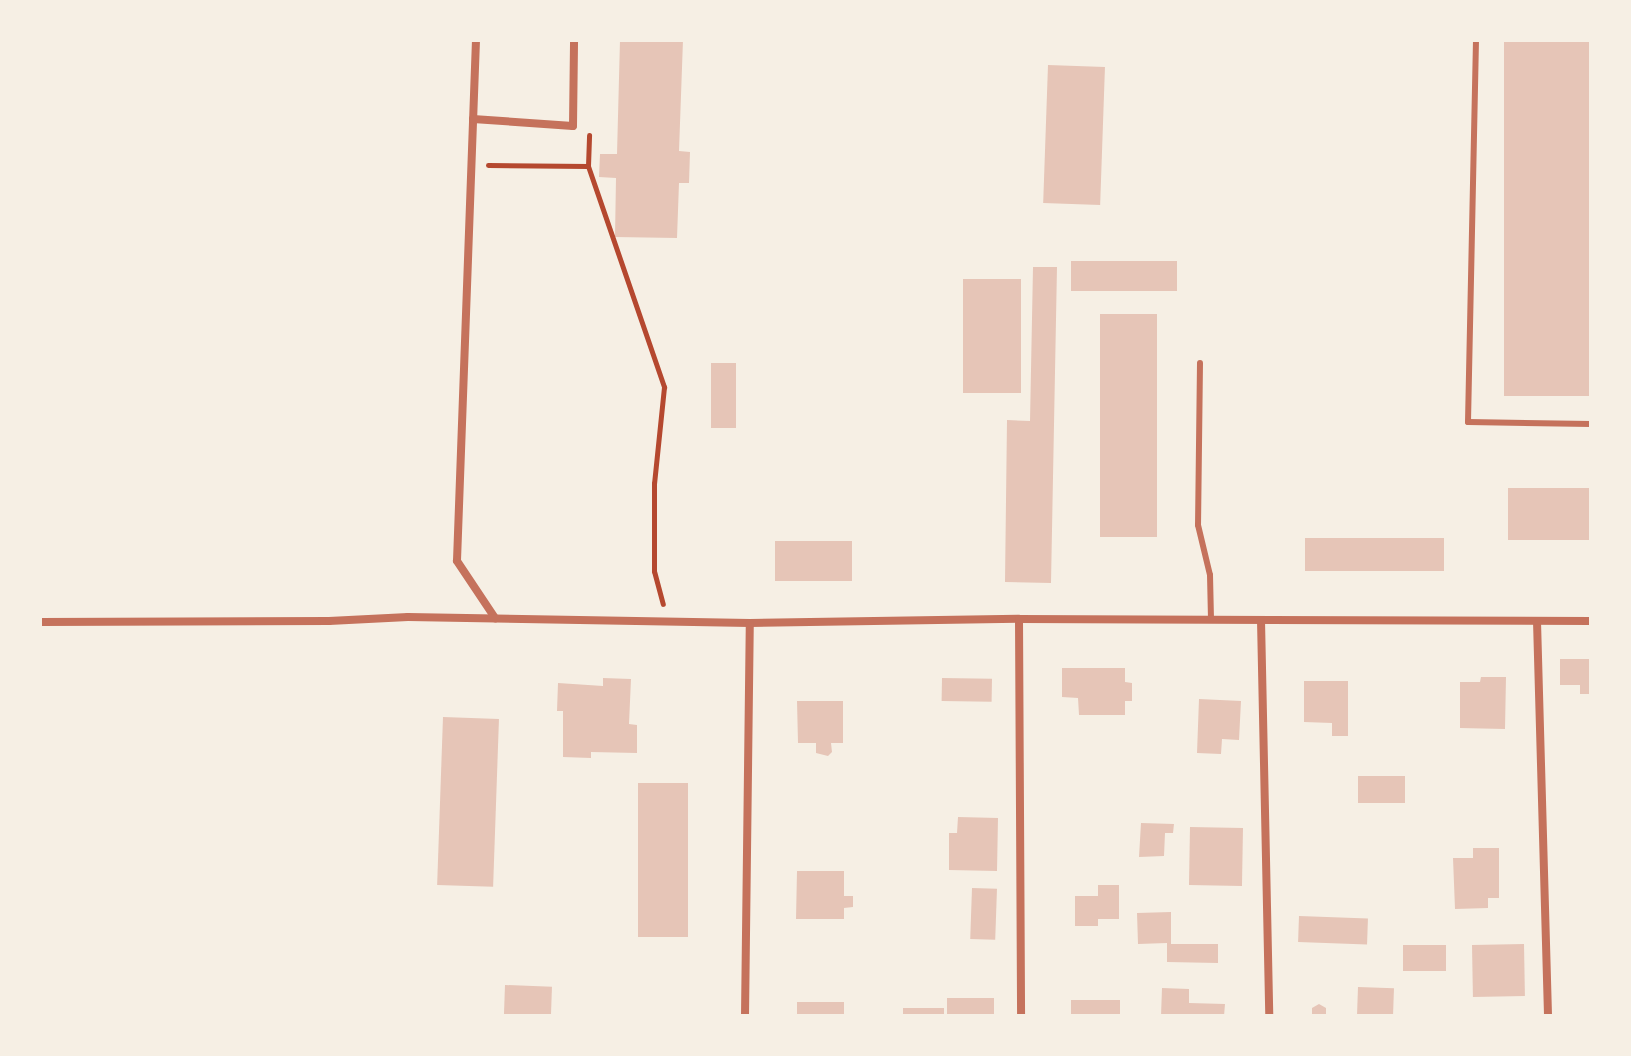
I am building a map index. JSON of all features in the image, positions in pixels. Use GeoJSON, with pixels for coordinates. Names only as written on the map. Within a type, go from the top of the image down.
{"type":"FeatureCollection","features":[{"type":"Feature","properties":{"kind":"street"},"geometry":{"type":"LineString","coordinates":[[476,40],[457,561],[495,618]]}},
{"type":"Feature","properties":{"kind":"street"},"geometry":{"type":"LineString","coordinates":[[473,119],[573,126],[574,40]]}},
{"type":"Feature","properties":{"kind":"street"},"geometry":{"type":"LineString","coordinates":[[40,622],[495,618],[750,623],[1019,619],[1591,621]]}},
{"type":"Feature","properties":{"kind":"street"},"geometry":{"type":"LineString","coordinates":[[1019,619],[1021,1016]]}},
{"type":"Feature","properties":{"kind":"street"},"geometry":{"type":"LineString","coordinates":[[1261,620],[1269,1016]]}},
{"type":"Feature","properties":{"kind":"street"},"geometry":{"type":"LineString","coordinates":[[1537,621],[1548,1016]]}},
{"type":"Feature","properties":{"kind":"street"},"geometry":{"type":"LineString","coordinates":[[745,1016],[750,623]]}},
{"type":"Feature","properties":{"kind":"lane"},"geometry":{"type":"LineString","coordinates":[[1476,40],[1468,422],[1591,424]]}},
{"type":"Feature","properties":{"kind":"lane"},"geometry":{"type":"LineString","coordinates":[[1200,363],[1198,525],[1210,575],[1211,620]]}},
{"type":"Feature","properties":{"kind":"path"},"geometry":{"type":"LineString","coordinates":[[471,165],[588,166],[664,387],[654,471],[654,553],[664,621]]}},
{"type":"Feature","properties":{"kind":"building"},"geometry":{"type":"Polygon","coordinates":[[[620,40],[683,40],[679,151],[690,152],[689,183],[679,183],[677,238],[615,237],[616,178],[599,177],[600,154],[617,154],[620,40]]]}},
{"type":"Feature","properties":{"kind":"building"},"geometry":{"type":"Polygon","coordinates":[[[1504,40],[1591,40],[1591,396],[1504,396],[1504,40]]]}},
{"type":"Feature","properties":{"kind":"building"},"geometry":{"type":"Polygon","coordinates":[[[1048,65],[1105,67],[1100,205],[1043,203],[1048,65]]]}},
{"type":"Feature","properties":{"kind":"building"},"geometry":{"type":"Polygon","coordinates":[[[1071,261],[1177,261],[1177,291],[1071,291],[1071,261]]]}},
{"type":"Feature","properties":{"kind":"building"},"geometry":{"type":"Polygon","coordinates":[[[1033,267],[1057,267],[1051,583],[1005,582],[1007,420],[1030,421],[1033,267]]]}},
{"type":"Feature","properties":{"kind":"building"},"geometry":{"type":"Polygon","coordinates":[[[963,279],[1021,279],[1021,393],[963,393],[963,279]]]}},
{"type":"Feature","properties":{"kind":"building"},"geometry":{"type":"Polygon","coordinates":[[[1100,314],[1157,314],[1157,537],[1100,537],[1100,314]]]}},
{"type":"Feature","properties":{"kind":"building"},"geometry":{"type":"Polygon","coordinates":[[[711,363],[736,363],[736,428],[711,428],[711,363]]]}},
{"type":"Feature","properties":{"kind":"building"},"geometry":{"type":"Polygon","coordinates":[[[1508,488],[1591,488],[1591,540],[1508,540],[1508,488]]]}},
{"type":"Feature","properties":{"kind":"building"},"geometry":{"type":"Polygon","coordinates":[[[1305,538],[1444,538],[1444,571],[1305,571],[1305,538]]]}},
{"type":"Feature","properties":{"kind":"building"},"geometry":{"type":"Polygon","coordinates":[[[775,541],[852,541],[852,581],[775,581],[775,541]]]}},
{"type":"Feature","properties":{"kind":"building"},"geometry":{"type":"Polygon","coordinates":[[[1560,659],[1591,659],[1591,694],[1580,694],[1580,685],[1560,685],[1560,659]]]}},
{"type":"Feature","properties":{"kind":"building"},"geometry":{"type":"Polygon","coordinates":[[[1062,668],[1125,668],[1125,682],[1132,683],[1132,701],[1125,701],[1125,715],[1079,715],[1078,698],[1062,697],[1062,668]]]}},
{"type":"Feature","properties":{"kind":"building"},"geometry":{"type":"Polygon","coordinates":[[[1481,677],[1506,677],[1505,729],[1460,728],[1460,682],[1480,682],[1481,677]]]}},
{"type":"Feature","properties":{"kind":"building"},"geometry":{"type":"Polygon","coordinates":[[[603,678],[631,679],[629,724],[637,725],[637,753],[591,752],[591,758],[563,757],[563,711],[557,711],[558,683],[603,686],[603,678]]]}},
{"type":"Feature","properties":{"kind":"building"},"geometry":{"type":"Polygon","coordinates":[[[942,678],[992,679],[992,702],[942,701],[942,678]]]}},
{"type":"Feature","properties":{"kind":"building"},"geometry":{"type":"Polygon","coordinates":[[[1304,681],[1348,681],[1348,736],[1332,736],[1332,723],[1304,722],[1304,681]]]}},
{"type":"Feature","properties":{"kind":"building"},"geometry":{"type":"Polygon","coordinates":[[[1199,699],[1241,701],[1239,740],[1222,739],[1221,754],[1197,753],[1199,699]]]}},
{"type":"Feature","properties":{"kind":"building"},"geometry":{"type":"Polygon","coordinates":[[[797,701],[843,701],[843,743],[831,743],[832,752],[828,756],[816,753],[816,743],[798,743],[797,701]]]}},
{"type":"Feature","properties":{"kind":"building"},"geometry":{"type":"Polygon","coordinates":[[[443,717],[499,719],[493,887],[437,885],[443,717]]]}},
{"type":"Feature","properties":{"kind":"building"},"geometry":{"type":"Polygon","coordinates":[[[1358,776],[1405,776],[1405,803],[1358,803],[1358,776]]]}},
{"type":"Feature","properties":{"kind":"building"},"geometry":{"type":"Polygon","coordinates":[[[638,783],[688,783],[688,937],[638,937],[638,783]]]}},
{"type":"Feature","properties":{"kind":"building"},"geometry":{"type":"Polygon","coordinates":[[[958,817],[998,818],[997,871],[949,870],[949,833],[957,833],[958,817]]]}},
{"type":"Feature","properties":{"kind":"building"},"geometry":{"type":"Polygon","coordinates":[[[1141,823],[1174,824],[1173,833],[1165,833],[1164,856],[1139,857],[1141,823]]]}},
{"type":"Feature","properties":{"kind":"building"},"geometry":{"type":"Polygon","coordinates":[[[1190,827],[1243,828],[1242,886],[1189,885],[1190,827]]]}},
{"type":"Feature","properties":{"kind":"building"},"geometry":{"type":"Polygon","coordinates":[[[1473,848],[1499,848],[1499,898],[1488,898],[1488,908],[1455,909],[1453,858],[1473,858],[1473,848]]]}},
{"type":"Feature","properties":{"kind":"building"},"geometry":{"type":"Polygon","coordinates":[[[797,871],[844,871],[844,896],[853,896],[853,907],[844,908],[844,919],[796,919],[797,871]]]}},
{"type":"Feature","properties":{"kind":"building"},"geometry":{"type":"Polygon","coordinates":[[[1098,885],[1119,885],[1119,919],[1098,919],[1098,926],[1075,926],[1075,896],[1098,896],[1098,885]]]}},
{"type":"Feature","properties":{"kind":"building"},"geometry":{"type":"Polygon","coordinates":[[[972,888],[997,889],[995,940],[970,939],[972,888]]]}},
{"type":"Feature","properties":{"kind":"building"},"geometry":{"type":"Polygon","coordinates":[[[1171,912],[1171,944],[1218,944],[1218,963],[1167,962],[1167,943],[1138,944],[1137,913],[1171,912]]]}},
{"type":"Feature","properties":{"kind":"building"},"geometry":{"type":"Polygon","coordinates":[[[1299,916],[1368,918],[1367,944],[1298,942],[1299,916]]]}},
{"type":"Feature","properties":{"kind":"building"},"geometry":{"type":"Polygon","coordinates":[[[1524,944],[1525,996],[1473,997],[1472,945],[1524,944]]]}},
{"type":"Feature","properties":{"kind":"building"},"geometry":{"type":"Polygon","coordinates":[[[1403,945],[1446,945],[1446,971],[1403,971],[1403,945]]]}},
{"type":"Feature","properties":{"kind":"building"},"geometry":{"type":"Polygon","coordinates":[[[505,985],[552,987],[551,1016],[504,1016],[505,985]]]}},
{"type":"Feature","properties":{"kind":"building"},"geometry":{"type":"Polygon","coordinates":[[[1358,987],[1394,988],[1393,1016],[1357,1016],[1358,987]]]}},
{"type":"Feature","properties":{"kind":"building"},"geometry":{"type":"Polygon","coordinates":[[[1162,988],[1189,989],[1189,1003],[1225,1004],[1224,1016],[1161,1016],[1162,988]]]}},
{"type":"Feature","properties":{"kind":"building"},"geometry":{"type":"Polygon","coordinates":[[[947,998],[994,998],[994,1016],[947,1016],[947,998]]]}},
{"type":"Feature","properties":{"kind":"building"},"geometry":{"type":"Polygon","coordinates":[[[1071,1000],[1120,1000],[1120,1016],[1071,1016],[1071,1000]]]}},
{"type":"Feature","properties":{"kind":"building"},"geometry":{"type":"Polygon","coordinates":[[[797,1002],[844,1002],[844,1016],[797,1016],[797,1002]]]}},
{"type":"Feature","properties":{"kind":"building"},"geometry":{"type":"Polygon","coordinates":[[[1319,1004],[1326,1008],[1326,1016],[1312,1016],[1312,1008],[1319,1004]]]}},
{"type":"Feature","properties":{"kind":"building"},"geometry":{"type":"Polygon","coordinates":[[[903,1008],[944,1008],[944,1016],[903,1016],[903,1008]]]}}]}
